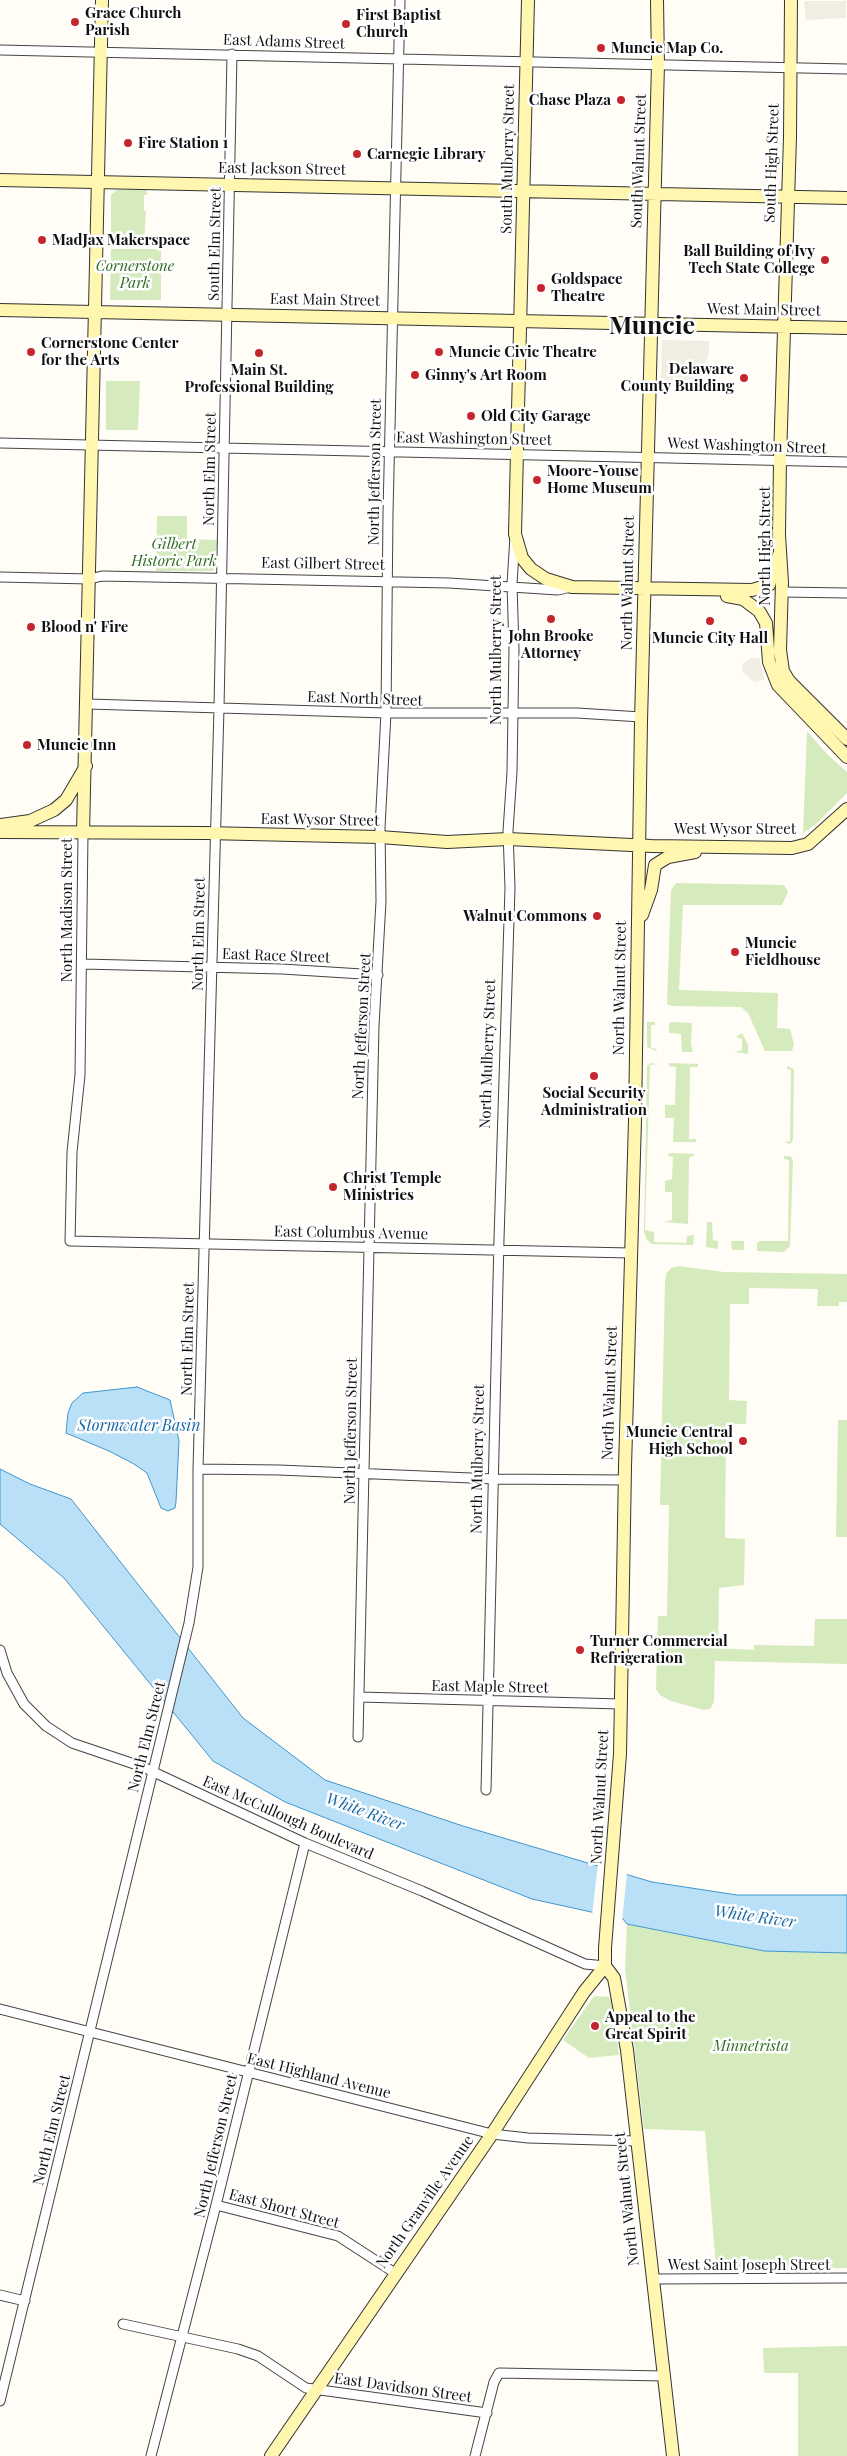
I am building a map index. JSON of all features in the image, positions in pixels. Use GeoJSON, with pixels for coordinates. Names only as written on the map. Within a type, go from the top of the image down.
{"type":"FeatureCollection","features":[{"type":"Feature","properties":{"kind":"main road","name":"North Madison Street"},"geometry":{"type":"LineString","coordinates":[[83,833],[88,704],[94,312],[102,0]]}},
{"type":"Feature","properties":{"kind":"main road","name":"South Mulberry Street"},"geometry":{"type":"LineString","coordinates":[[521,320],[528,0]]}},
{"type":"Feature","properties":{"kind":"main road","name":"South Walnut Street"},"geometry":{"type":"LineString","coordinates":[[650,324],[658,64],[657,0]]}},
{"type":"Feature","properties":{"kind":"main road","name":"South High Street"},"geometry":{"type":"LineString","coordinates":[[784,327],[791,0]]}},
{"type":"Feature","properties":{"kind":"main road","name":"East Jackson Street"},"geometry":{"type":"LineString","coordinates":[[0,180],[847,198]]}},
{"type":"Feature","properties":{"kind":"main road","name":"East Main Street"},"geometry":{"type":"LineString","coordinates":[[0,310],[650,324]]}},
{"type":"Feature","properties":{"kind":"main road","name":"North Mulberry Street"},"geometry":{"type":"LineString","coordinates":[[515,534],[521,320]]}},
{"type":"Feature","properties":{"kind":"main road","name":"West Main Street"},"geometry":{"type":"LineString","coordinates":[[650,324],[847,328]]}},
{"type":"Feature","properties":{"kind":"main road","name":"North Walnut Street"},"geometry":{"type":"LineString","coordinates":[[650,324],[632,1253],[624,1480],[621,1704],[615,1836],[605,1966],[614,1978],[627,2050],[673,2456]]}},
{"type":"Feature","properties":{"kind":"main road","name":"North High Street"},"geometry":{"type":"LineString","coordinates":[[784,327],[780,460],[782,592],[780,650],[784,671],[798,691],[847,739]]}},
{"type":"Feature","properties":{"kind":"main road"},"geometry":{"type":"LineString","coordinates":[[515,534],[522,558],[531,569],[546,579],[572,586]]}},
{"type":"Feature","properties":{"kind":"main road"},"geometry":{"type":"LineString","coordinates":[[695,590],[760,589],[772,579],[780,552]]}},
{"type":"Feature","properties":{"kind":"main road","name":"East Gilbert Street"},"geometry":{"type":"LineString","coordinates":[[572,586],[695,590]]}},
{"type":"Feature","properties":{"kind":"main road","name":"North High Street"},"geometry":{"type":"LineString","coordinates":[[695,590],[743,599],[759,611],[766,624],[769,662],[778,685],[847,757]]}},
{"type":"Feature","properties":{"kind":"main road"},"geometry":{"type":"LineString","coordinates":[[0,825],[30,821],[54,810],[66,800],[86,766]]}},
{"type":"Feature","properties":{"kind":"main road","name":"West Wysor Street"},"geometry":{"type":"LineString","coordinates":[[639,845],[801,847],[818,837],[847,809]]}},
{"type":"Feature","properties":{"kind":"main road","name":"East Wysor Street"},"geometry":{"type":"LineString","coordinates":[[0,832],[380,836],[447,842],[508,839],[639,845]]}},
{"type":"Feature","properties":{"kind":"main road"},"geometry":{"type":"LineString","coordinates":[[637,927],[651,890],[653,870],[658,862],[668,857],[720,846]]}},
{"type":"Feature","properties":{"kind":"main road","name":"North Granville Avenue"},"geometry":{"type":"LineString","coordinates":[[271,2456],[492,2134],[586,1988],[605,1966]]}},
{"type":"Feature","properties":{"kind":"street","name":"North Jefferson Street"},"geometry":{"type":"LineString","coordinates":[[358,1737],[374,1026],[381,901],[380,836],[386,713],[389,451],[400,0]]}},
{"type":"Feature","properties":{"kind":"street","name":"East Adams Street"},"geometry":{"type":"LineString","coordinates":[[0,50],[847,69]]}},
{"type":"Feature","properties":{"kind":"street","name":"South Elm Street"},"geometry":{"type":"LineString","coordinates":[[228,314],[232,54]]}},
{"type":"Feature","properties":{"kind":"street","name":"North Elm Street"},"geometry":{"type":"LineString","coordinates":[[0,2401],[189,1623],[198,1566],[198,1469],[228,314]]}},
{"type":"Feature","properties":{"kind":"street","name":"East Washington Street"},"geometry":{"type":"LineString","coordinates":[[0,443],[647,457]]}},
{"type":"Feature","properties":{"kind":"street","name":"West Washington Street"},"geometry":{"type":"LineString","coordinates":[[647,457],[847,462]]}},
{"type":"Feature","properties":{"kind":"street","name":"North Mulberry Street"},"geometry":{"type":"LineString","coordinates":[[486,1790],[495,1479],[498,1251],[510,888],[508,839],[512,772],[512,545],[515,534]]}},
{"type":"Feature","properties":{"kind":"street","name":"East Gilbert Street"},"geometry":{"type":"LineString","coordinates":[[0,577],[90,579],[102,576],[450,583],[558,590],[572,586]]}},
{"type":"Feature","properties":{"kind":"street"},"geometry":{"type":"LineString","coordinates":[[782,592],[847,593]]}},
{"type":"Feature","properties":{"kind":"street","name":"East North Street"},"geometry":{"type":"LineString","coordinates":[[88,704],[386,713],[512,712],[641,717]]}},
{"type":"Feature","properties":{"kind":"street","name":"North Madison Street"},"geometry":{"type":"LineString","coordinates":[[70,1241],[72,1152],[80,1075],[83,964],[83,833]]}},
{"type":"Feature","properties":{"kind":"street","name":"East Race Street"},"geometry":{"type":"LineString","coordinates":[[83,964],[378,975]]}},
{"type":"Feature","properties":{"kind":"street","name":"East Columbus Avenue"},"geometry":{"type":"LineString","coordinates":[[70,1241],[632,1253]]}},
{"type":"Feature","properties":{"kind":"street"},"geometry":{"type":"LineString","coordinates":[[198,1469],[279,1470],[495,1479],[624,1480]]}},
{"type":"Feature","properties":{"kind":"street","name":"East McCullough Boulevard"},"geometry":{"type":"LineString","coordinates":[[0,1650],[14,1690],[24,1704],[46,1726],[72,1743],[134,1763],[305,1843],[422,1891],[585,1964],[605,1966]]}},
{"type":"Feature","properties":{"kind":"street","name":"East Maple Street"},"geometry":{"type":"LineString","coordinates":[[359,1697],[621,1704]]}},
{"type":"Feature","properties":{"kind":"street","name":"North Jefferson Street"},"geometry":{"type":"LineString","coordinates":[[151,2456],[216,2205],[247,2072],[305,1843]]}},
{"type":"Feature","properties":{"kind":"street","name":"East Highland Avenue"},"geometry":{"type":"LineString","coordinates":[[0,2009],[492,2134],[528,2138],[636,2141]]}},
{"type":"Feature","properties":{"kind":"street","name":"East Short Street"},"geometry":{"type":"LineString","coordinates":[[216,2205],[338,2236],[395,2273]]}},
{"type":"Feature","properties":{"kind":"street","name":"West Saint Joseph Street"},"geometry":{"type":"LineString","coordinates":[[652,2279],[847,2278]]}},
{"type":"Feature","properties":{"kind":"street"},"geometry":{"type":"LineString","coordinates":[[0,2295],[24,2301]]}},
{"type":"Feature","properties":{"kind":"street","name":"East Davidson Street"},"geometry":{"type":"LineString","coordinates":[[124,2324],[238,2349],[258,2356],[306,2388],[487,2414]]}},
{"type":"Feature","properties":{"kind":"street"},"geometry":{"type":"LineString","coordinates":[[475,2456],[494,2382],[499,2373],[665,2376]]}},
{"type":"Feature","properties":{"kind":"green space"},"geometry":{"type":"Polygon","coordinates":[[[117,190],[147,190],[147,195],[144,195],[144,211],[146,211],[144,242],[111,242],[111,195],[117,190]]]}},
{"type":"Feature","properties":{"kind":"green space","name":"Cornerstone Park"},"geometry":{"type":"Polygon","coordinates":[[[111,249],[161,249],[161,300],[110,300],[111,249]]]}},
{"type":"Feature","properties":{"kind":"green space"},"geometry":{"type":"Polygon","coordinates":[[[106,381],[140,381],[138,430],[106,430],[106,381]]]}},
{"type":"Feature","properties":{"kind":"green space","name":"Gilbert Historic Park"},"geometry":{"type":"Polygon","coordinates":[[[157,516],[187,516],[187,539],[218,540],[213,563],[214,571],[156,571],[157,516]]]}},
{"type":"Feature","properties":{"kind":"green space"},"geometry":{"type":"Polygon","coordinates":[[[807,731],[826,753],[847,772],[847,793],[816,824],[803,833],[807,731]]]}},
{"type":"Feature","properties":{"kind":"green space"},"geometry":{"type":"Polygon","coordinates":[[[676,883],[784,885],[788,892],[782,905],[683,905],[679,990],[778,993],[777,1028],[790,1029],[794,1044],[792,1051],[765,1051],[748,1013],[741,1007],[672,1006],[667,1004],[671,890],[676,883]]]}},
{"type":"Feature","properties":{"kind":"green space"},"geometry":{"type":"Polygon","coordinates":[[[647,1022],[655,1022],[655,1025],[651,1025],[651,1048],[657,1049],[656,1051],[647,1047],[647,1022]]]}},
{"type":"Feature","properties":{"kind":"green space"},"geometry":{"type":"Polygon","coordinates":[[[671,1022],[692,1023],[691,1044],[693,1052],[682,1052],[681,1034],[669,1033],[669,1024],[671,1022]]]}},
{"type":"Feature","properties":{"kind":"green space"},"geometry":{"type":"Polygon","coordinates":[[[742,1033],[748,1045],[748,1054],[735,1052],[742,1050],[742,1039],[736,1037],[742,1033]]]}},
{"type":"Feature","properties":{"kind":"green space"},"geometry":{"type":"Polygon","coordinates":[[[651,1063],[657,1064],[650,1065],[645,1230],[654,1232],[654,1242],[686,1243],[687,1236],[694,1235],[693,1245],[652,1244],[647,1240],[644,1232],[647,1066],[651,1063]]]}},
{"type":"Feature","properties":{"kind":"green space"},"geometry":{"type":"Polygon","coordinates":[[[669,1063],[698,1064],[698,1067],[690,1067],[689,1139],[696,1139],[696,1142],[673,1142],[674,1118],[665,1118],[665,1105],[675,1105],[676,1067],[669,1066],[669,1063]]]}},
{"type":"Feature","properties":{"kind":"green space"},"geometry":{"type":"Polygon","coordinates":[[[787,1066],[794,1069],[793,1140],[790,1144],[784,1142],[790,1141],[791,1070],[787,1069],[787,1066]]]}},
{"type":"Feature","properties":{"kind":"green space"},"geometry":{"type":"Polygon","coordinates":[[[669,1153],[696,1154],[689,1158],[688,1224],[664,1222],[672,1220],[672,1192],[665,1192],[665,1181],[672,1179],[673,1157],[668,1156],[669,1153]]]}},
{"type":"Feature","properties":{"kind":"green space"},"geometry":{"type":"Polygon","coordinates":[[[784,1156],[790,1156],[793,1160],[790,1246],[784,1252],[757,1251],[757,1243],[760,1241],[788,1241],[789,1160],[784,1159],[784,1156]]]}},
{"type":"Feature","properties":{"kind":"green space"},"geometry":{"type":"Polygon","coordinates":[[[707,1222],[712,1222],[713,1240],[718,1241],[718,1249],[706,1247],[707,1222]]]}},
{"type":"Feature","properties":{"kind":"green space"},"geometry":{"type":"Polygon","coordinates":[[[731,1241],[744,1241],[744,1250],[732,1250],[731,1241]]]}},
{"type":"Feature","properties":{"kind":"green space"},"geometry":{"type":"Polygon","coordinates":[[[678,1266],[724,1272],[847,1274],[847,1302],[839,1302],[839,1306],[817,1306],[818,1289],[749,1288],[749,1304],[730,1304],[729,1400],[747,1401],[746,1424],[726,1424],[725,1538],[745,1539],[744,1585],[719,1588],[718,1648],[754,1650],[754,1645],[814,1646],[815,1619],[847,1619],[847,1664],[715,1661],[714,1702],[710,1709],[704,1710],[671,1701],[660,1695],[656,1689],[658,1616],[667,1616],[669,1505],[660,1505],[665,1283],[666,1274],[671,1268],[678,1266]]]}},
{"type":"Feature","properties":{"kind":"green space"},"geometry":{"type":"Polygon","coordinates":[[[838,1420],[847,1420],[847,1537],[836,1537],[838,1420]]]}},
{"type":"Feature","properties":{"kind":"green space","name":"Minnetrista"},"geometry":{"type":"Polygon","coordinates":[[[627,1924],[764,1951],[847,1953],[847,2268],[716,2268],[705,2131],[644,2129],[625,1969],[627,1924]]]}},
{"type":"Feature","properties":{"kind":"green space"},"geometry":{"type":"Polygon","coordinates":[[[594,1996],[609,1997],[612,2001],[619,2055],[589,2058],[563,2040],[594,1996]]]}},
{"type":"Feature","properties":{"kind":"green space"},"geometry":{"type":"Polygon","coordinates":[[[847,2346],[847,2456],[798,2456],[798,2373],[764,2373],[763,2348],[847,2346]]]}},
{"type":"Feature","properties":{"kind":"shaded area"},"geometry":{"type":"Polygon","coordinates":[[[804,1],[846,1],[846,18],[806,20],[804,1]]]}},
{"type":"Feature","properties":{"kind":"shaded area"},"geometry":{"type":"Polygon","coordinates":[[[662,340],[709,341],[709,354],[701,371],[693,379],[681,385],[661,385],[662,340]]]}},
{"type":"Feature","properties":{"kind":"shaded area"},"geometry":{"type":"Polygon","coordinates":[[[751,658],[759,658],[765,679],[754,682],[742,671],[743,664],[751,658]]]}},
{"type":"Feature","properties":{"kind":"water","name":"Stormwater Basin"},"geometry":{"type":"Polygon","coordinates":[[[137,1387],[170,1400],[179,1441],[176,1502],[175,1508],[168,1511],[161,1508],[147,1473],[109,1451],[66,1433],[68,1413],[72,1403],[83,1393],[137,1387]]]}},
{"type":"Feature","properties":{"kind":"water","name":"White River"},"geometry":{"type":"Polygon","coordinates":[[[0,1469],[30,1484],[71,1499],[243,1718],[325,1780],[463,1826],[652,1882],[737,1895],[847,1895],[847,1953],[764,1951],[627,1924],[623,1919],[532,1899],[285,1802],[213,1761],[64,1578],[0,1524],[0,1469]]]}},
{"type":"Feature","properties":{"kind":"pier"},"geometry":{"type":"Polygon","coordinates":[[[598,1864],[627,1873],[622,1922],[592,1915],[598,1864]]]}},
{"type":"Feature","properties":{"kind":"place","name":"Grace Church Parish"},"geometry":{"type":"Point","coordinates":[75,22]}},
{"type":"Feature","properties":{"kind":"place","name":"First Baptist Church"},"geometry":{"type":"Point","coordinates":[346,24]}},
{"type":"Feature","properties":{"kind":"place","name":"Muncie Map Co."},"geometry":{"type":"Point","coordinates":[601,48]}},
{"type":"Feature","properties":{"kind":"place","name":"Chase Plaza"},"geometry":{"type":"Point","coordinates":[621,100]}},
{"type":"Feature","properties":{"kind":"place","name":"Fire Station 1"},"geometry":{"type":"Point","coordinates":[128,143]}},
{"type":"Feature","properties":{"kind":"place","name":"Carnegie Library"},"geometry":{"type":"Point","coordinates":[357,154]}},
{"type":"Feature","properties":{"kind":"place","name":"MadJax Makerspace"},"geometry":{"type":"Point","coordinates":[42,240]}},
{"type":"Feature","properties":{"kind":"place","name":"Ball Building of Ivy Tech State College"},"geometry":{"type":"Point","coordinates":[825,260]}},
{"type":"Feature","properties":{"kind":"place","name":"Goldspace Theatre"},"geometry":{"type":"Point","coordinates":[541,288]}},
{"type":"Feature","properties":{"kind":"place","name":"Cornerstone Center for the Arts"},"geometry":{"type":"Point","coordinates":[31,352]}},
{"type":"Feature","properties":{"kind":"place","name":"Muncie Civic Theatre"},"geometry":{"type":"Point","coordinates":[439,352]}},
{"type":"Feature","properties":{"kind":"place","name":"Main St. Professional Building"},"geometry":{"type":"Point","coordinates":[259,353]}},
{"type":"Feature","properties":{"kind":"place","name":"Ginny's Art Room"},"geometry":{"type":"Point","coordinates":[415,375]}},
{"type":"Feature","properties":{"kind":"place","name":"Delaware County Building"},"geometry":{"type":"Point","coordinates":[744,378]}},
{"type":"Feature","properties":{"kind":"place","name":"Old City Garage"},"geometry":{"type":"Point","coordinates":[471,416]}},
{"type":"Feature","properties":{"kind":"place","name":"Moore-Youse Home Museum"},"geometry":{"type":"Point","coordinates":[537,480]}},
{"type":"Feature","properties":{"kind":"place","name":"John Brooke Attorney"},"geometry":{"type":"Point","coordinates":[551,619]}},
{"type":"Feature","properties":{"kind":"place","name":"Muncie City Hall"},"geometry":{"type":"Point","coordinates":[710,621]}},
{"type":"Feature","properties":{"kind":"place","name":"Blood n' Fire"},"geometry":{"type":"Point","coordinates":[31,627]}},
{"type":"Feature","properties":{"kind":"place","name":"Muncie Inn"},"geometry":{"type":"Point","coordinates":[27,745]}},
{"type":"Feature","properties":{"kind":"place","name":"Walnut Commons"},"geometry":{"type":"Point","coordinates":[597,916]}},
{"type":"Feature","properties":{"kind":"place","name":"Muncie Fieldhouse"},"geometry":{"type":"Point","coordinates":[735,952]}},
{"type":"Feature","properties":{"kind":"place","name":"Social Security Administration"},"geometry":{"type":"Point","coordinates":[594,1076]}},
{"type":"Feature","properties":{"kind":"place","name":"Christ Temple Ministries"},"geometry":{"type":"Point","coordinates":[333,1187]}},
{"type":"Feature","properties":{"kind":"place","name":"Muncie Central High School"},"geometry":{"type":"Point","coordinates":[743,1441]}},
{"type":"Feature","properties":{"kind":"place","name":"Turner Commercial Refrigeration"},"geometry":{"type":"Point","coordinates":[580,1650]}},
{"type":"Feature","properties":{"kind":"place","name":"Appeal to the Great Spirit"},"geometry":{"type":"Point","coordinates":[595,2026]}},
{"type":"Feature","properties":{"kind":"district","name":"Muncie"},"geometry":{"type":"Point","coordinates":[652,326]}}]}
